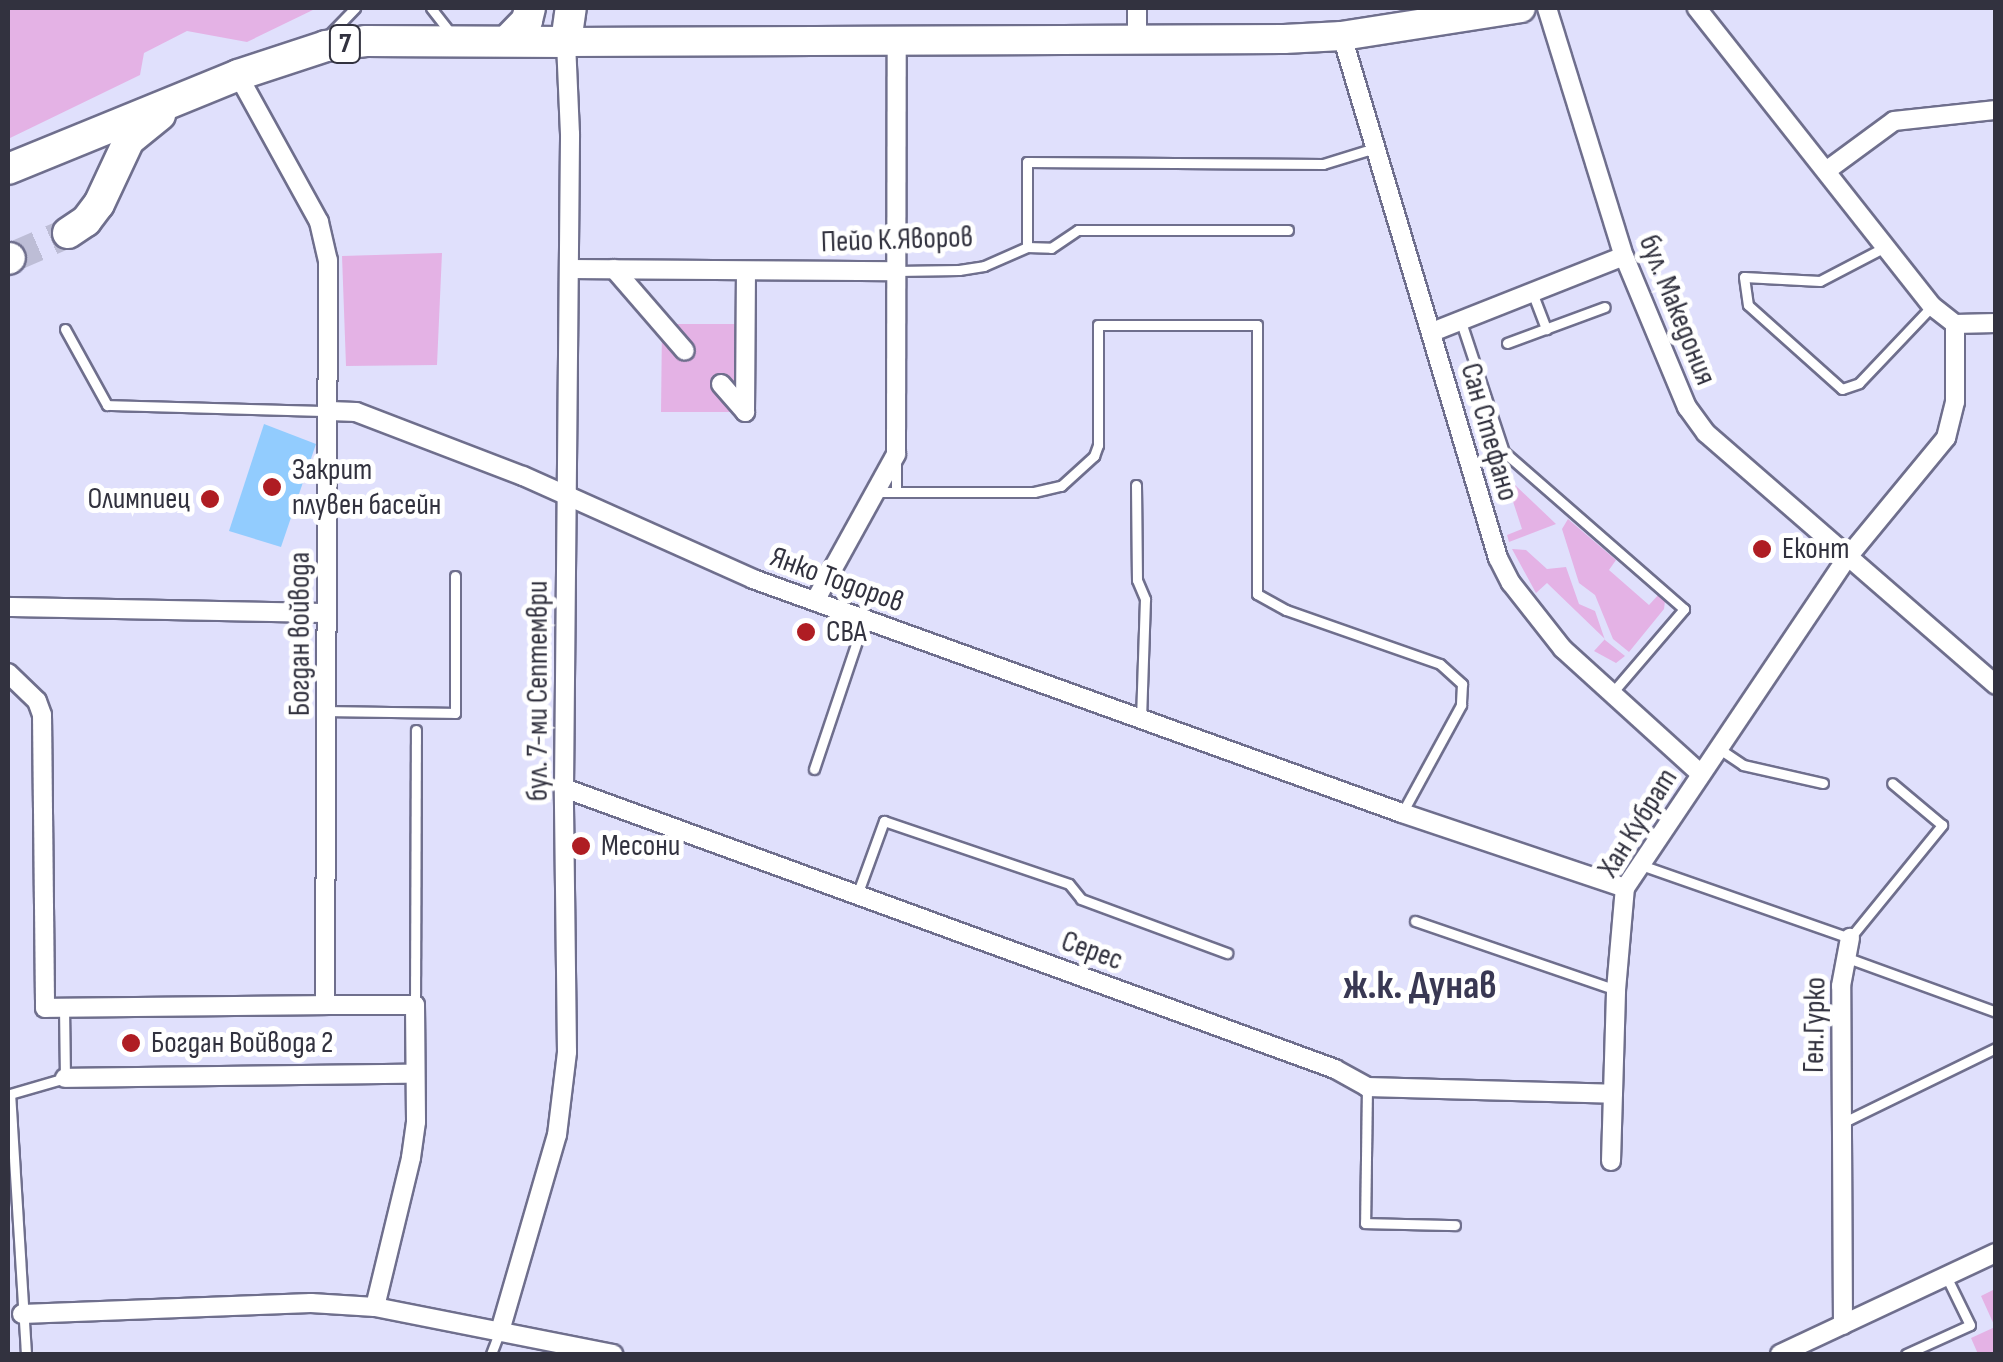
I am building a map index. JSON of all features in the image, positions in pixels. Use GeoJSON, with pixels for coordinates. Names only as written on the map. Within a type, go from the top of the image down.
{"type":"FeatureCollection","features":[{"type":"Feature","properties":{"kind":"main road"},"geometry":{"type":"LineString","coordinates":[[507,42],[527,20],[530,8]]}},
{"type":"Feature","properties":{"kind":"main road"},"geometry":{"type":"LineString","coordinates":[[543,8],[566,42]]}},
{"type":"Feature","properties":{"kind":"main road"},"geometry":{"type":"LineString","coordinates":[[566,42],[571,8]]}},
{"type":"Feature","properties":{"kind":"main road","name":"7"},"geometry":{"type":"LineString","coordinates":[[8,169],[238,75],[318,48],[366,41],[566,42]]}},
{"type":"Feature","properties":{"kind":"main road","name":"7"},"geometry":{"type":"LineString","coordinates":[[68,233],[99,204],[130,140],[192,94]]}},
{"type":"Feature","properties":{"kind":"street"},"geometry":{"type":"LineString","coordinates":[[1136,41],[1137,8]]}},
{"type":"Feature","properties":{"kind":"street"},"geometry":{"type":"LineString","coordinates":[[566,42],[1136,41],[1342,36],[1521,8]]}},
{"type":"Feature","properties":{"kind":"street","name":"бул. Македония"},"geometry":{"type":"LineString","coordinates":[[1547,8],[1624,256],[1652,334],[1687,407],[1706,433],[1996,684]]}},
{"type":"Feature","properties":{"kind":"street"},"geometry":{"type":"LineString","coordinates":[[1697,8],[1932,306],[1955,324],[1996,322]]}},
{"type":"Feature","properties":{"kind":"street","name":"Сан Стефано"},"geometry":{"type":"LineString","coordinates":[[1342,36],[1498,558],[1532,612],[1700,774]]}},
{"type":"Feature","properties":{"kind":"street"},"geometry":{"type":"LineString","coordinates":[[815,601],[896,454],[896,41]]}},
{"type":"Feature","properties":{"kind":"street","name":"бул. 7-ми Септември"},"geometry":{"type":"LineString","coordinates":[[500,1331],[564,1098],[569,269],[566,42]]}},
{"type":"Feature","properties":{"kind":"street","name":"Богдан войвода"},"geometry":{"type":"LineString","coordinates":[[238,75],[326,240],[330,411],[325,1006]]}},
{"type":"Feature","properties":{"kind":"street"},"geometry":{"type":"LineString","coordinates":[[1826,172],[1894,121],[1913,115],[1996,110]]}},
{"type":"Feature","properties":{"kind":"street"},"geometry":{"type":"LineString","coordinates":[[1432,332],[1624,256]]}},
{"type":"Feature","properties":{"kind":"street","name":"Пейо К.Яворов"},"geometry":{"type":"LineString","coordinates":[[569,269],[896,271]]}},
{"type":"Feature","properties":{"kind":"street"},"geometry":{"type":"LineString","coordinates":[[614,270],[685,351]]}},
{"type":"Feature","properties":{"kind":"street"},"geometry":{"type":"LineString","coordinates":[[721,384],[744,412],[746,272]]}},
{"type":"Feature","properties":{"kind":"street","name":"Хан Кубрат"},"geometry":{"type":"LineString","coordinates":[[1611,1161],[1616,990],[1625,888],[1846,558],[1946,438],[1955,402],[1955,324]]}},
{"type":"Feature","properties":{"kind":"street","name":"Янко Тодоров"},"geometry":{"type":"LineString","coordinates":[[330,411],[356,412],[567,496],[686,552],[815,601],[1402,813],[1625,888]]}},
{"type":"Feature","properties":{"kind":"street"},"geometry":{"type":"LineString","coordinates":[[8,607],[327,613]]}},
{"type":"Feature","properties":{"kind":"street"},"geometry":{"type":"LineString","coordinates":[[8,673],[36,701],[42,715],[45,1008],[415,1005],[411,1158],[375,1307]]}},
{"type":"Feature","properties":{"kind":"street","name":"Серес"},"geometry":{"type":"LineString","coordinates":[[564,788],[1335,1069],[1367,1087],[1612,1094]]}},
{"type":"Feature","properties":{"kind":"street","name":"Ген.Гурко"},"geometry":{"type":"LineString","coordinates":[[1842,1325],[1841,986],[1850,938]]}},
{"type":"Feature","properties":{"kind":"street"},"geometry":{"type":"LineString","coordinates":[[65,1078],[416,1074]]}},
{"type":"Feature","properties":{"kind":"street"},"geometry":{"type":"LineString","coordinates":[[1780,1354],[1996,1252]]}},
{"type":"Feature","properties":{"kind":"street"},"geometry":{"type":"LineString","coordinates":[[22,1314],[311,1303],[375,1307],[613,1354]]}},
{"type":"Feature","properties":{"kind":"lane"},"geometry":{"type":"LineString","coordinates":[[318,48],[355,8]]}},
{"type":"Feature","properties":{"kind":"lane"},"geometry":{"type":"LineString","coordinates":[[431,8],[456,41]]}},
{"type":"Feature","properties":{"kind":"lane"},"geometry":{"type":"LineString","coordinates":[[1027,247],[1027,162],[1323,164],[1375,148]]}},
{"type":"Feature","properties":{"kind":"lane","name":"Пейо К.Яворов"},"geometry":{"type":"LineString","coordinates":[[896,271],[984,266],[1027,247],[1051,248],[1078,230],[1288,230]]}},
{"type":"Feature","properties":{"kind":"lane"},"geometry":{"type":"LineString","coordinates":[[1885,247],[1820,281],[1744,277],[1748,304],[1842,389],[1858,383],[1932,306]]}},
{"type":"Feature","properties":{"kind":"lane"},"geometry":{"type":"LineString","coordinates":[[1532,292],[1546,329]]}},
{"type":"Feature","properties":{"kind":"lane"},"geometry":{"type":"LineString","coordinates":[[1506,344],[1604,306]]}},
{"type":"Feature","properties":{"kind":"lane"},"geometry":{"type":"LineString","coordinates":[[1461,320],[1504,452],[1684,609],[1612,693]]}},
{"type":"Feature","properties":{"kind":"lane"},"geometry":{"type":"LineString","coordinates":[[873,492],[1034,492],[1062,486],[1094,456],[1098,445],[1098,326],[1257,325],[1257,594],[1286,610],[1440,664],[1462,684],[1461,705],[1402,813]]}},
{"type":"Feature","properties":{"kind":"lane","name":"Янко Тодоров"},"geometry":{"type":"LineString","coordinates":[[65,329],[107,405],[330,411]]}},
{"type":"Feature","properties":{"kind":"lane"},"geometry":{"type":"LineString","coordinates":[[896,454],[896,492]]}},
{"type":"Feature","properties":{"kind":"lane"},"geometry":{"type":"LineString","coordinates":[[1136,485],[1137,580],[1145,599],[1142,719]]}},
{"type":"Feature","properties":{"kind":"lane"},"geometry":{"type":"LineString","coordinates":[[327,711],[455,713],[455,576]]}},
{"type":"Feature","properties":{"kind":"lane"},"geometry":{"type":"LineString","coordinates":[[814,770],[864,619]]}},
{"type":"Feature","properties":{"kind":"lane"},"geometry":{"type":"LineString","coordinates":[[415,1005],[416,730]]}},
{"type":"Feature","properties":{"kind":"lane"},"geometry":{"type":"LineString","coordinates":[[1718,748],[1743,765],[1823,783]]}},
{"type":"Feature","properties":{"kind":"lane","name":"Ген.Гурко"},"geometry":{"type":"LineString","coordinates":[[1850,938],[1942,825],[1892,784]]}},
{"type":"Feature","properties":{"kind":"lane"},"geometry":{"type":"LineString","coordinates":[[857,895],[884,821],[1069,884],[1081,899],[1227,953]]}},
{"type":"Feature","properties":{"kind":"lane"},"geometry":{"type":"LineString","coordinates":[[1641,864],[1850,938]]}},
{"type":"Feature","properties":{"kind":"lane"},"geometry":{"type":"LineString","coordinates":[[1415,921],[1616,990]]}},
{"type":"Feature","properties":{"kind":"lane"},"geometry":{"type":"LineString","coordinates":[[1845,957],[1996,1012]]}},
{"type":"Feature","properties":{"kind":"lane"},"geometry":{"type":"LineString","coordinates":[[26,1354],[10,1094],[65,1078],[64,1008]]}},
{"type":"Feature","properties":{"kind":"lane"},"geometry":{"type":"LineString","coordinates":[[1842,1124],[1996,1048]]}},
{"type":"Feature","properties":{"kind":"lane"},"geometry":{"type":"LineString","coordinates":[[1367,1087],[1365,1223],[1454,1225]]}},
{"type":"Feature","properties":{"kind":"lane"},"geometry":{"type":"LineString","coordinates":[[1906,1354],[1970,1325],[1946,1276]]}},
{"type":"Feature","properties":{"kind":"lane"},"geometry":{"type":"LineString","coordinates":[[492,1354],[500,1331]]}},
{"type":"Feature","properties":{"kind":"shaded area"},"geometry":{"type":"Polygon","coordinates":[[[8,8],[317,8],[247,42],[187,31],[144,53],[140,75],[8,139],[8,8]]]}},
{"type":"Feature","properties":{"kind":"shaded area"},"geometry":{"type":"Polygon","coordinates":[[[442,253],[437,365],[346,366],[342,256],[442,253]]]}},
{"type":"Feature","properties":{"kind":"shaded area"},"geometry":{"type":"Polygon","coordinates":[[[662,324],[745,324],[745,412],[661,412],[662,324]]]}},
{"type":"Feature","properties":{"kind":"shaded area"},"geometry":{"type":"Polygon","coordinates":[[[1502,468],[1556,524],[1509,542],[1507,535],[1522,529],[1502,468]]]}},
{"type":"Feature","properties":{"kind":"shaded area"},"geometry":{"type":"Polygon","coordinates":[[[1568,519],[1616,560],[1609,570],[1649,605],[1660,593],[1665,601],[1664,609],[1629,652],[1613,639],[1595,595],[1579,583],[1562,529],[1568,519]]]}},
{"type":"Feature","properties":{"kind":"shaded area"},"geometry":{"type":"Polygon","coordinates":[[[1512,549],[1526,550],[1547,569],[1566,567],[1579,604],[1595,611],[1604,639],[1547,583],[1536,593],[1512,549]]]}},
{"type":"Feature","properties":{"kind":"shaded area"},"geometry":{"type":"Polygon","coordinates":[[[1605,639],[1625,656],[1616,663],[1594,651],[1605,639]]]}},
{"type":"Feature","properties":{"kind":"shaded area"},"geometry":{"type":"Polygon","coordinates":[[[1995,1289],[1995,1327],[1981,1296],[1995,1289]]]}},
{"type":"Feature","properties":{"kind":"shaded area"},"geometry":{"type":"Polygon","coordinates":[[[1995,1327],[1995,1354],[1978,1354],[1971,1338],[1995,1327]]]}},
{"type":"Feature","properties":{"kind":"water","name":"Закрит плувен басейн"},"geometry":{"type":"Polygon","coordinates":[[[264,424],[316,444],[281,547],[229,531],[264,424]]]}},
{"type":"Feature","properties":{"kind":"tunnel"},"geometry":{"type":"LineString","coordinates":[[10,258],[68,233]]}},
{"type":"Feature","properties":{"kind":"place","name":"Закрит плувен басейн"},"geometry":{"type":"Point","coordinates":[272,487]}},
{"type":"Feature","properties":{"kind":"place","name":"Олимпиец"},"geometry":{"type":"Point","coordinates":[210,499]}},
{"type":"Feature","properties":{"kind":"place","name":"Еконт"},"geometry":{"type":"Point","coordinates":[1762,549]}},
{"type":"Feature","properties":{"kind":"place","name":"CBA"},"geometry":{"type":"Point","coordinates":[806,632]}},
{"type":"Feature","properties":{"kind":"place","name":"Месони"},"geometry":{"type":"Point","coordinates":[581,846]}},
{"type":"Feature","properties":{"kind":"place","name":"Богдан Войвода 2"},"geometry":{"type":"Point","coordinates":[131,1043]}},
{"type":"Feature","properties":{"kind":"district","name":"ж.к. Дунав"},"geometry":{"type":"Point","coordinates":[1420,986]}}]}
